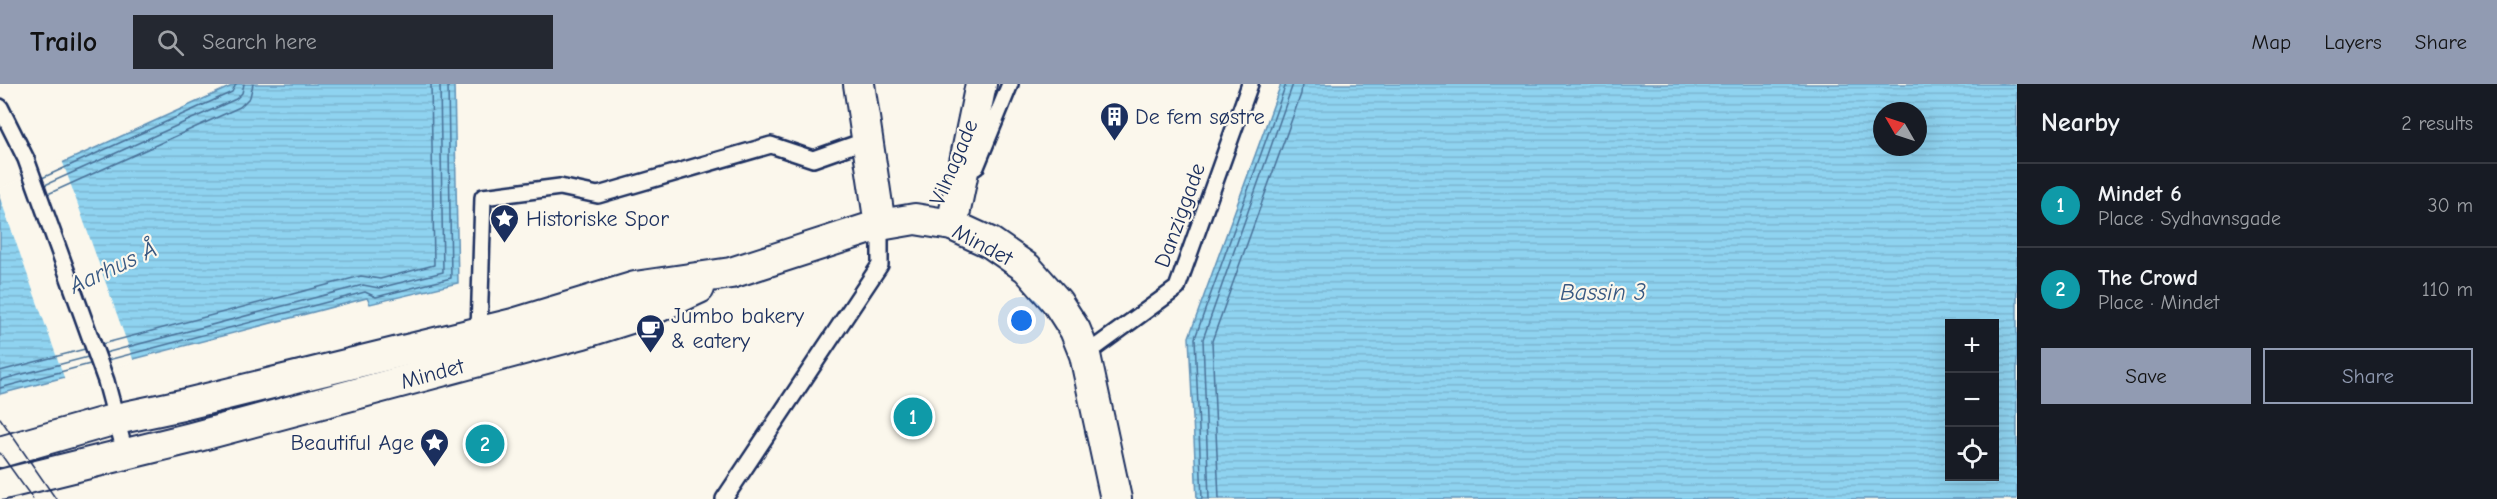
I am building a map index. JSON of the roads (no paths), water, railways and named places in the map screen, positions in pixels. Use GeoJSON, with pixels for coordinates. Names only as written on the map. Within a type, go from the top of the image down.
{"type":"FeatureCollection","features":[{"type":"Feature","properties":{"kind":"street"},"geometry":{"type":"LineString","coordinates":[[859,84],[880,225]]}},
{"type":"Feature","properties":{"kind":"street"},"geometry":{"type":"LineString","coordinates":[[951,225],[981,84]]}},
{"type":"Feature","properties":{"kind":"street","name":"Mindet"},"geometry":{"type":"LineString","coordinates":[[0,485],[125,452],[213,432],[583,333],[643,314],[731,273],[880,225],[915,219],[951,225],[991,243],[1027,268],[1063,311],[1075,330],[1085,355],[1116,499]]}},
{"type":"Feature","properties":{"kind":"street","name":"Mindet"},"geometry":{"type":"LineString","coordinates":[[0,452],[116,419],[182,405],[478,332],[635,287],[731,273]]}},
{"type":"Feature","properties":{"kind":"lane","name":"Vilnagade"},"geometry":{"type":"LineString","coordinates":[[951,225],[1010,84]]}},
{"type":"Feature","properties":{"kind":"lane","name":"Danziggade"},"geometry":{"type":"LineString","coordinates":[[1085,355],[1177,288],[1250,84]]}},
{"type":"Feature","properties":{"kind":"lane"},"geometry":{"type":"LineString","coordinates":[[0,107],[26,159],[106,381],[125,452]]}},
{"type":"Feature","properties":{"kind":"lane"},"geometry":{"type":"LineString","coordinates":[[0,124],[16,136]]}},
{"type":"Feature","properties":{"kind":"lane"},"geometry":{"type":"LineString","coordinates":[[478,332],[483,197],[560,187],[598,195],[771,145],[813,159],[867,140]]}},
{"type":"Feature","properties":{"kind":"lane"},"geometry":{"type":"LineString","coordinates":[[724,499],[880,265],[880,225]]}},
{"type":"Feature","properties":{"kind":"water","name":"Aarhus Å"},"geometry":{"type":"Polygon","coordinates":[[[236,84],[454,84],[458,283],[370,304],[367,298],[0,394],[0,194],[5,189],[236,84]]]}},
{"type":"Feature","properties":{"kind":"water","name":"Bassin 3"},"geometry":{"type":"Polygon","coordinates":[[[1281,84],[2017,84],[2017,499],[1197,499],[1189,337],[1281,84]]]}},
{"type":"Feature","properties":{"kind":"tram line"},"geometry":{"type":"LineString","coordinates":[[0,418],[56,499]]}},
{"type":"Feature","properties":{"kind":"tram line"},"geometry":{"type":"LineString","coordinates":[[0,453],[33,499]]}},
{"type":"Feature","properties":{"kind":"place","name":"De fem søstre"},"geometry":{"type":"Point","coordinates":[1114,142]}},
{"type":"Feature","properties":{"kind":"place","name":"Historiske Spor"},"geometry":{"type":"Point","coordinates":[505,244]}},
{"type":"Feature","properties":{"kind":"place","name":"Jumbo bakery & eatery"},"geometry":{"type":"Point","coordinates":[650,354]}},
{"type":"Feature","properties":{"kind":"place","name":"Mindet 6"},"geometry":{"type":"Point","coordinates":[913,417]}},
{"type":"Feature","properties":{"kind":"place","name":"The Crowd"},"geometry":{"type":"Point","coordinates":[485,444]}},
{"type":"Feature","properties":{"kind":"place","name":"Beautiful Age"},"geometry":{"type":"Point","coordinates":[435,468]}}]}
